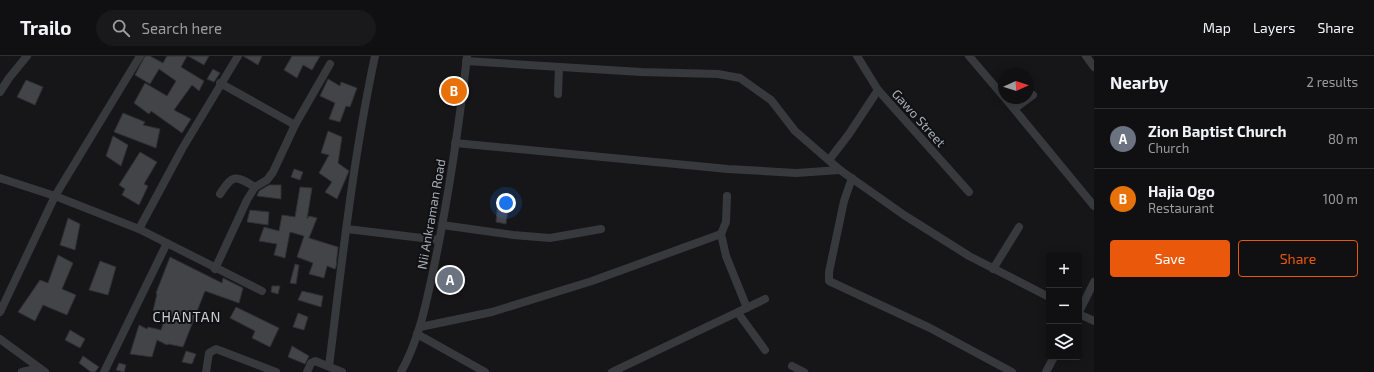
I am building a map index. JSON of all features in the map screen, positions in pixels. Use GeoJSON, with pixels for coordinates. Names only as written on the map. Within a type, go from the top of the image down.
{"type":"FeatureCollection","features":[{"type":"Feature","properties":{"kind":"street"},"geometry":{"type":"LineString","coordinates":[[0,92],[27,56]]}},
{"type":"Feature","properties":{"kind":"street"},"geometry":{"type":"LineString","coordinates":[[0,312],[55,196],[140,56]]}},
{"type":"Feature","properties":{"kind":"street"},"geometry":{"type":"LineString","coordinates":[[139,229],[182,149],[220,83],[238,56]]}},
{"type":"Feature","properties":{"kind":"street"},"geometry":{"type":"LineString","coordinates":[[329,366],[362,118],[375,56]]}},
{"type":"Feature","properties":{"kind":"street","name":"Gawo Street"},"geometry":{"type":"LineString","coordinates":[[857,56],[878,90],[970,192]]}},
{"type":"Feature","properties":{"kind":"street"},"geometry":{"type":"LineString","coordinates":[[969,56],[998,91]]}},
{"type":"Feature","properties":{"kind":"street"},"geometry":{"type":"LineString","coordinates":[[1086,56],[1094,67]]}},
{"type":"Feature","properties":{"kind":"street"},"geometry":{"type":"LineString","coordinates":[[467,59],[558,67],[642,72],[718,74],[740,78],[771,100],[795,131],[840,170],[928,230],[994,269],[1046,295]]}},
{"type":"Feature","properties":{"kind":"street","name":"Nii Ankraman Road"},"geometry":{"type":"LineString","coordinates":[[404,371],[418,331],[440,240],[467,59]]}},
{"type":"Feature","properties":{"kind":"street"},"geometry":{"type":"LineString","coordinates":[[215,269],[254,188],[270,177],[295,125],[330,64]]}},
{"type":"Feature","properties":{"kind":"street"},"geometry":{"type":"LineString","coordinates":[[558,67],[558,94]]}},
{"type":"Feature","properties":{"kind":"street"},"geometry":{"type":"LineString","coordinates":[[220,83],[295,125]]}},
{"type":"Feature","properties":{"kind":"street"},"geometry":{"type":"LineString","coordinates":[[829,160],[842,146],[878,90]]}},
{"type":"Feature","properties":{"kind":"street"},"geometry":{"type":"LineString","coordinates":[[1009,104],[1094,206]]}},
{"type":"Feature","properties":{"kind":"street"},"geometry":{"type":"LineString","coordinates":[[1014,109],[1021,104]]}},
{"type":"Feature","properties":{"kind":"street"},"geometry":{"type":"LineString","coordinates":[[455,143],[728,169],[796,173],[840,170]]}},
{"type":"Feature","properties":{"kind":"street"},"geometry":{"type":"LineString","coordinates":[[0,178],[55,196],[139,229],[215,269],[262,291]]}},
{"type":"Feature","properties":{"kind":"street"},"geometry":{"type":"LineString","coordinates":[[220,194],[229,180],[233,178],[239,178],[254,188]]}},
{"type":"Feature","properties":{"kind":"street"},"geometry":{"type":"LineString","coordinates":[[852,178],[844,201],[829,272],[829,281],[930,328],[1012,372]]}},
{"type":"Feature","properties":{"kind":"street"},"geometry":{"type":"LineString","coordinates":[[727,196],[726,222],[722,234],[726,256],[747,308]]}},
{"type":"Feature","properties":{"kind":"street"},"geometry":{"type":"LineString","coordinates":[[442,225],[546,238],[562,237],[602,229]]}},
{"type":"Feature","properties":{"kind":"street"},"geometry":{"type":"LineString","coordinates":[[994,269],[1019,227]]}},
{"type":"Feature","properties":{"kind":"street"},"geometry":{"type":"LineString","coordinates":[[347,229],[440,240]]}},
{"type":"Feature","properties":{"kind":"street"},"geometry":{"type":"LineString","coordinates":[[418,331],[492,312],[592,281],[722,234]]}},
{"type":"Feature","properties":{"kind":"street"},"geometry":{"type":"LineString","coordinates":[[104,372],[167,244]]}},
{"type":"Feature","properties":{"kind":"street"},"geometry":{"type":"LineString","coordinates":[[1082,307],[1094,282]]}},
{"type":"Feature","properties":{"kind":"street"},"geometry":{"type":"LineString","coordinates":[[612,372],[765,299]]}},
{"type":"Feature","properties":{"kind":"street"},"geometry":{"type":"LineString","coordinates":[[738,313],[765,350]]}},
{"type":"Feature","properties":{"kind":"street"},"geometry":{"type":"LineString","coordinates":[[1082,315],[1094,321]]}},
{"type":"Feature","properties":{"kind":"street"},"geometry":{"type":"LineString","coordinates":[[418,331],[485,372]]}},
{"type":"Feature","properties":{"kind":"street"},"geometry":{"type":"LineString","coordinates":[[0,339],[42,370]]}},
{"type":"Feature","properties":{"kind":"street"},"geometry":{"type":"LineString","coordinates":[[206,372],[209,353],[216,349],[276,372]]}},
{"type":"Feature","properties":{"kind":"street"},"geometry":{"type":"LineString","coordinates":[[1046,372],[1052,360]]}},
{"type":"Feature","properties":{"kind":"street"},"geometry":{"type":"LineString","coordinates":[[307,372],[311,363],[314,361],[342,372]]}},
{"type":"Feature","properties":{"kind":"street"},"geometry":{"type":"LineString","coordinates":[[792,366],[804,372]]}},
{"type":"Feature","properties":{"kind":"street"},"geometry":{"type":"LineString","coordinates":[[22,372],[42,370]]}},
{"type":"Feature","properties":{"kind":"building"},"geometry":{"type":"Polygon","coordinates":[[[145,56],[150,56],[163,63],[167,56],[187,56],[181,67],[204,81],[199,91],[192,85],[174,110],[191,119],[182,133],[151,111],[149,114],[134,103],[145,83],[167,96],[176,81],[159,69],[150,84],[135,75],[145,56]]]}},
{"type":"Feature","properties":{"kind":"building"},"geometry":{"type":"Polygon","coordinates":[[[188,56],[209,56],[204,65],[188,56]]]}},
{"type":"Feature","properties":{"kind":"building"},"geometry":{"type":"Polygon","coordinates":[[[243,56],[262,56],[258,65],[243,56]]]}},
{"type":"Feature","properties":{"kind":"building"},"geometry":{"type":"Polygon","coordinates":[[[292,56],[320,56],[312,70],[303,65],[297,78],[284,70],[292,56]]]}},
{"type":"Feature","properties":{"kind":"building"},"geometry":{"type":"Polygon","coordinates":[[[213,69],[220,73],[214,82],[207,79],[213,69]]]}},
{"type":"Feature","properties":{"kind":"building"},"geometry":{"type":"Polygon","coordinates":[[[328,79],[340,86],[341,82],[357,88],[350,107],[346,106],[340,122],[329,119],[335,103],[320,96],[328,79]]]}},
{"type":"Feature","properties":{"kind":"building"},"geometry":{"type":"Polygon","coordinates":[[[26,80],[43,87],[35,105],[17,97],[26,80]]]}},
{"type":"Feature","properties":{"kind":"building"},"geometry":{"type":"Polygon","coordinates":[[[123,113],[145,122],[143,125],[160,129],[156,148],[114,132],[123,113]]]}},
{"type":"Feature","properties":{"kind":"building"},"geometry":{"type":"Polygon","coordinates":[[[328,131],[342,137],[338,163],[349,171],[337,199],[325,192],[332,182],[319,173],[329,155],[321,153],[328,131]]]}},
{"type":"Feature","properties":{"kind":"building"},"geometry":{"type":"Polygon","coordinates":[[[113,136],[128,145],[121,166],[106,156],[113,136]]]}},
{"type":"Feature","properties":{"kind":"building"},"geometry":{"type":"Polygon","coordinates":[[[140,152],[157,162],[144,184],[148,186],[139,205],[122,195],[125,189],[119,185],[140,152]]]}},
{"type":"Feature","properties":{"kind":"building"},"geometry":{"type":"Polygon","coordinates":[[[294,169],[303,172],[300,180],[291,177],[294,169]]]}},
{"type":"Feature","properties":{"kind":"building"},"geometry":{"type":"Polygon","coordinates":[[[269,185],[281,185],[281,199],[257,196],[259,191],[269,185]]]}},
{"type":"Feature","properties":{"kind":"building"},"geometry":{"type":"Polygon","coordinates":[[[300,187],[312,188],[307,219],[309,216],[317,218],[309,238],[338,247],[336,267],[335,269],[327,266],[324,278],[309,274],[313,263],[297,257],[304,236],[290,232],[285,258],[274,255],[277,244],[259,241],[264,227],[279,231],[282,215],[295,217],[300,187]]]}},
{"type":"Feature","properties":{"kind":"building"},"geometry":{"type":"Polygon","coordinates":[[[498,200],[509,201],[506,224],[496,222],[498,200]]]}},
{"type":"Feature","properties":{"kind":"building"},"geometry":{"type":"Polygon","coordinates":[[[250,210],[269,212],[268,225],[247,222],[250,210]]]}},
{"type":"Feature","properties":{"kind":"building"},"geometry":{"type":"Polygon","coordinates":[[[68,218],[80,224],[75,250],[60,245],[68,218]]]}},
{"type":"Feature","properties":{"kind":"building"},"geometry":{"type":"Polygon","coordinates":[[[58,255],[73,263],[62,289],[76,295],[67,315],[43,305],[35,321],[18,312],[40,280],[48,283],[58,255]]]}},
{"type":"Feature","properties":{"kind":"building"},"geometry":{"type":"Polygon","coordinates":[[[170,257],[222,283],[223,278],[243,288],[239,303],[205,291],[183,347],[167,345],[157,340],[152,357],[130,354],[139,325],[147,329],[148,327],[161,330],[166,315],[153,311],[156,293],[170,257]]]}},
{"type":"Feature","properties":{"kind":"building"},"geometry":{"type":"Polygon","coordinates":[[[100,261],[116,267],[108,295],[89,290],[100,261]]]}},
{"type":"Feature","properties":{"kind":"building"},"geometry":{"type":"Polygon","coordinates":[[[295,264],[299,265],[296,284],[290,283],[295,264]]]}},
{"type":"Feature","properties":{"kind":"building"},"geometry":{"type":"Polygon","coordinates":[[[272,286],[280,286],[278,294],[271,292],[272,286]]]}},
{"type":"Feature","properties":{"kind":"building"},"geometry":{"type":"Polygon","coordinates":[[[302,291],[323,296],[321,307],[298,300],[302,291]]]}},
{"type":"Feature","properties":{"kind":"building"},"geometry":{"type":"Polygon","coordinates":[[[236,307],[279,328],[270,347],[252,338],[255,331],[230,318],[236,307]]]}},
{"type":"Feature","properties":{"kind":"building"},"geometry":{"type":"Polygon","coordinates":[[[298,313],[308,317],[304,330],[293,327],[298,313]]]}},
{"type":"Feature","properties":{"kind":"building"},"geometry":{"type":"Polygon","coordinates":[[[70,330],[85,339],[80,348],[65,340],[70,330]]]}},
{"type":"Feature","properties":{"kind":"building"},"geometry":{"type":"Polygon","coordinates":[[[292,346],[309,356],[305,364],[288,357],[292,346]]]}},
{"type":"Feature","properties":{"kind":"building"},"geometry":{"type":"Polygon","coordinates":[[[186,351],[196,354],[192,364],[182,362],[186,351]]]}},
{"type":"Feature","properties":{"kind":"building"},"geometry":{"type":"Polygon","coordinates":[[[83,356],[99,367],[95,372],[91,372],[79,363],[83,356]]]}},
{"type":"Feature","properties":{"kind":"building"},"geometry":{"type":"Polygon","coordinates":[[[119,363],[126,365],[124,372],[116,370],[119,363]]]}},
{"type":"Feature","properties":{"kind":"place","name":"Hajia Ogo"},"geometry":{"type":"Point","coordinates":[454,91]}},
{"type":"Feature","properties":{"kind":"place","name":"Zion Baptist Church"},"geometry":{"type":"Point","coordinates":[450,280]}},
{"type":"Feature","properties":{"kind":"district","name":"CHANTAN"},"geometry":{"type":"Point","coordinates":[187,317]}}]}
